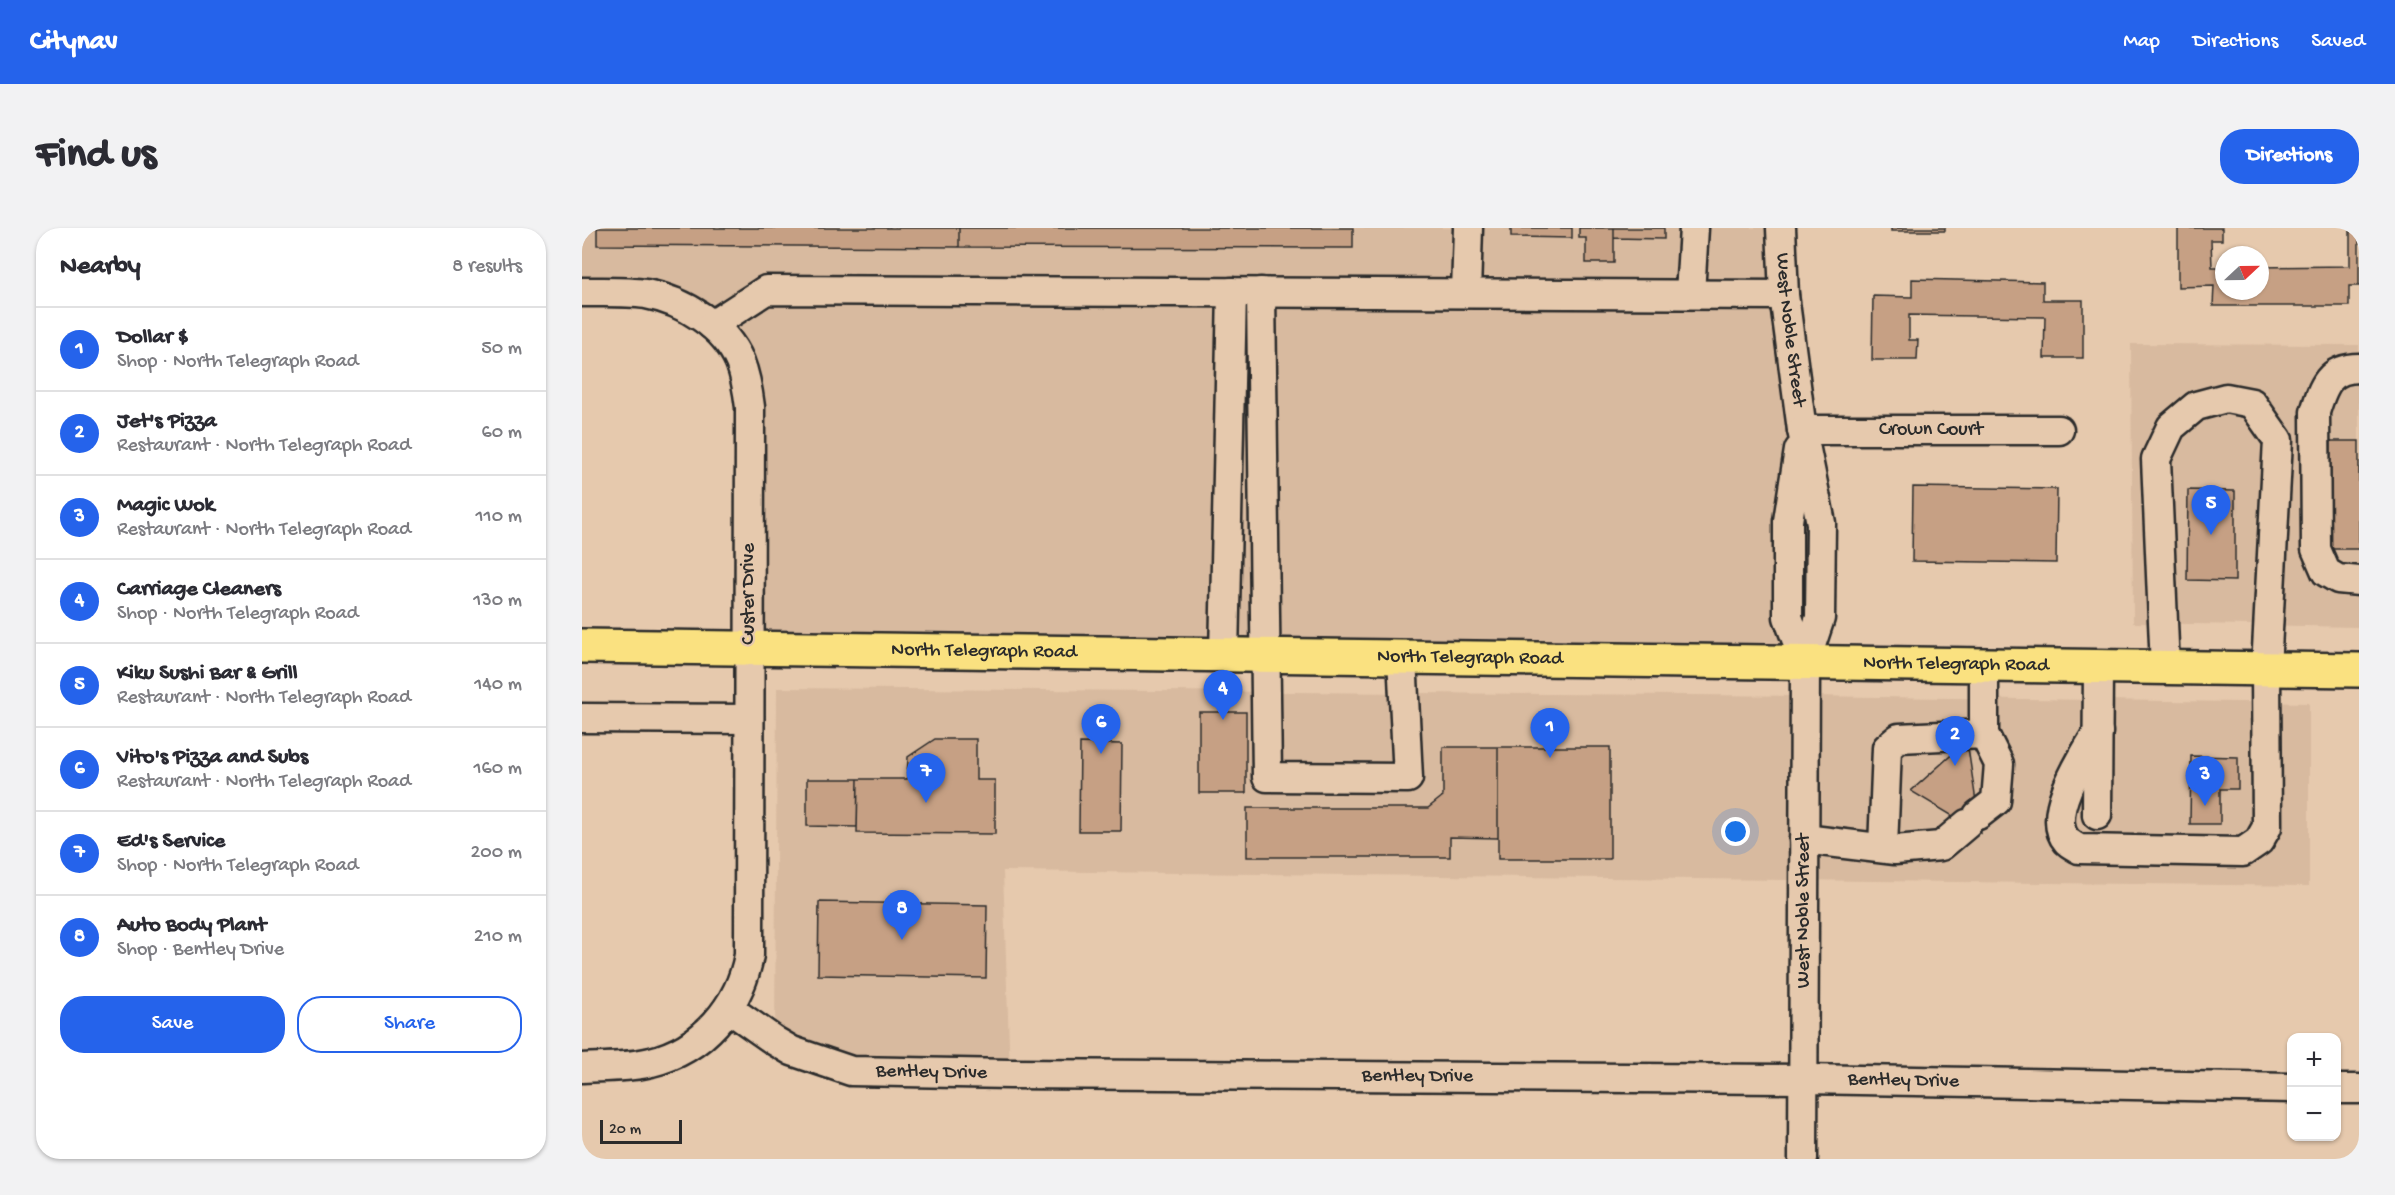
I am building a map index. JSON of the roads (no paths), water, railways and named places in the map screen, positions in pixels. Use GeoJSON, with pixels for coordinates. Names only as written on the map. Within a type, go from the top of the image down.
{"type":"FeatureCollection","features":[{"type":"Feature","properties":{"kind":"main road","name":"North Telegraph Road"},"geometry":{"type":"LineString","coordinates":[[582,646],[2359,670]]}},
{"type":"Feature","properties":{"kind":"street"},"geometry":{"type":"LineString","coordinates":[[1466,293],[1468,228]]}},
{"type":"Feature","properties":{"kind":"street"},"geometry":{"type":"LineString","coordinates":[[1690,294],[1694,228]]}},
{"type":"Feature","properties":{"kind":"street","name":"West Noble Street"},"geometry":{"type":"LineString","coordinates":[[1781,228],[1784,294],[1802,430],[1821,523],[1820,618],[1805,663],[1803,1159]]}},
{"type":"Feature","properties":{"kind":"street"},"geometry":{"type":"LineString","coordinates":[[712,325],[766,290],[1784,294]]}},
{"type":"Feature","properties":{"kind":"street","name":"Custer Drive"},"geometry":{"type":"LineString","coordinates":[[582,292],[646,294],[674,302],[712,325],[739,359],[746,380],[750,407],[749,955],[743,980],[728,1008]]}},
{"type":"Feature","properties":{"kind":"street"},"geometry":{"type":"LineString","coordinates":[[1224,655],[1232,292]]}},
{"type":"Feature","properties":{"kind":"street"},"geometry":{"type":"LineString","coordinates":[[1262,292],[1267,777],[1408,778],[1402,657]]}},
{"type":"Feature","properties":{"kind":"street"},"geometry":{"type":"LineString","coordinates":[[2359,368],[2346,368],[2329,378],[2321,391],[2315,412],[2316,549],[2326,572],[2338,579],[2359,581]]}},
{"type":"Feature","properties":{"kind":"street"},"geometry":{"type":"LineString","coordinates":[[2098,732],[2071,777],[2060,818],[2066,840],[2079,849],[2244,852],[2259,841],[2267,827],[2266,669],[2278,440],[2252,403],[2226,398],[2196,406],[2171,427],[2156,459],[2165,668]]}},
{"type":"Feature","properties":{"kind":"street","name":"Crown Court"},"geometry":{"type":"LineString","coordinates":[[1802,430],[2059,430]]}},
{"type":"Feature","properties":{"kind":"street"},"geometry":{"type":"LineString","coordinates":[[1804,839],[1895,850],[1941,846],[1996,801],[1999,764],[1984,734],[1984,665]]}},
{"type":"Feature","properties":{"kind":"street"},"geometry":{"type":"LineString","coordinates":[[2097,815],[2098,667]]}},
{"type":"Feature","properties":{"kind":"street"},"geometry":{"type":"LineString","coordinates":[[582,718],[748,719]]}},
{"type":"Feature","properties":{"kind":"street"},"geometry":{"type":"LineString","coordinates":[[1883,848],[1887,748],[1899,738],[1984,734]]}},
{"type":"Feature","properties":{"kind":"street"},"geometry":{"type":"LineString","coordinates":[[582,1068],[637,1065],[679,1052],[701,1039],[728,1008]]}},
{"type":"Feature","properties":{"kind":"street","name":"Bentley Drive"},"geometry":{"type":"LineString","coordinates":[[728,1008],[775,1041],[792,1050],[851,1071],[1804,1079],[2287,1088]]}},
{"type":"Feature","properties":{"kind":"street"},"geometry":{"type":"LineString","coordinates":[[2341,1089],[2359,1089]]}},
{"type":"Feature","properties":{"kind":"place","name":"Kiku Sushi Bar & Grill"},"geometry":{"type":"Point","coordinates":[2211,535]}},
{"type":"Feature","properties":{"kind":"place","name":"Carriage Cleaners"},"geometry":{"type":"Point","coordinates":[1223,720]}},
{"type":"Feature","properties":{"kind":"place","name":"Vito's Pizza and Subs"},"geometry":{"type":"Point","coordinates":[1101,754]}},
{"type":"Feature","properties":{"kind":"place","name":"Dollar $"},"geometry":{"type":"Point","coordinates":[1550,758]}},
{"type":"Feature","properties":{"kind":"place","name":"Jet's Pizza"},"geometry":{"type":"Point","coordinates":[1955,766]}},
{"type":"Feature","properties":{"kind":"place","name":"Ed's Service"},"geometry":{"type":"Point","coordinates":[926,803]}},
{"type":"Feature","properties":{"kind":"place","name":"Magic Wok"},"geometry":{"type":"Point","coordinates":[2205,806]}},
{"type":"Feature","properties":{"kind":"place","name":"Auto Body Plant"},"geometry":{"type":"Point","coordinates":[902,940]}}]}
